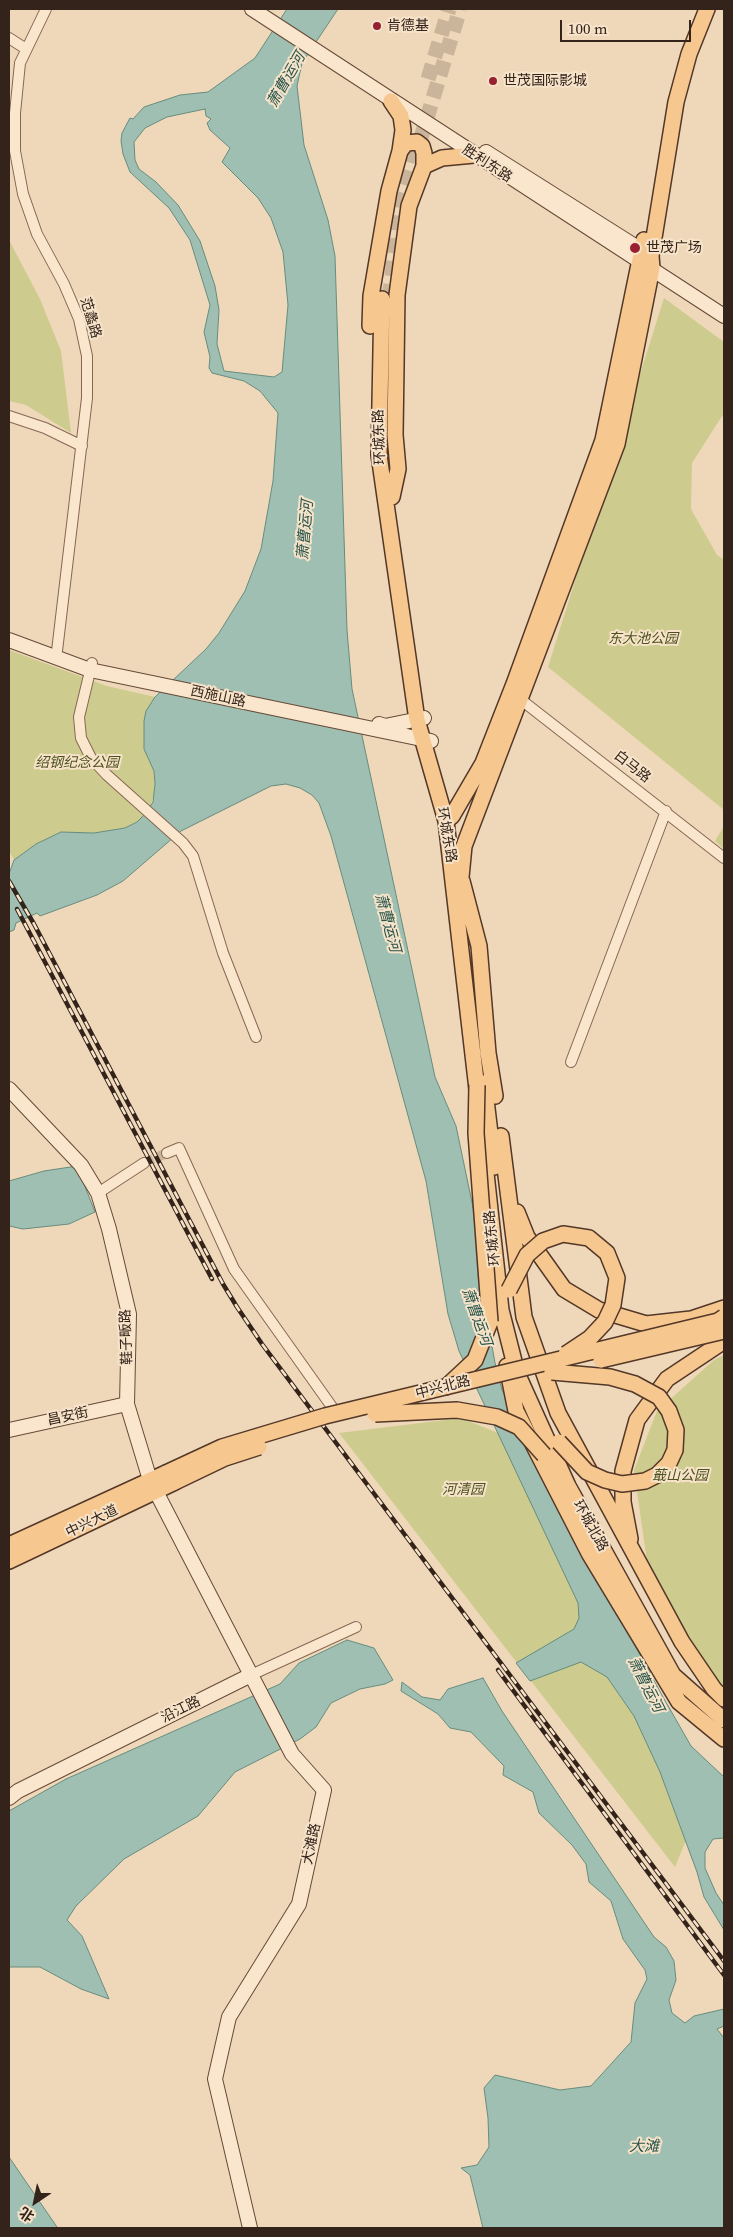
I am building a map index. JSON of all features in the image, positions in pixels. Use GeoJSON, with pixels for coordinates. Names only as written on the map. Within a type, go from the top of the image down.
{"type":"FeatureCollection","features":[{"type":"Feature","properties":{"kind":"main road"},"geometry":{"type":"LineString","coordinates":[[696,9],[680,50],[667,100],[646,259],[617,444],[464,846],[459,879],[448,917],[472,1102],[475,1172],[516,1410],[589,1553],[679,1702],[724,1739]]}},
{"type":"Feature","properties":{"kind":"main road"},"geometry":{"type":"LineString","coordinates":[[449,819],[483,763],[514,684],[603,440],[646,259],[676,102],[689,54],[707,9]]}},
{"type":"Feature","properties":{"kind":"main road"},"geometry":{"type":"LineString","coordinates":[[389,497],[376,482],[371,463],[371,296],[389,191],[400,151],[403,130],[401,116],[391,101]]}},
{"type":"Feature","properties":{"kind":"main road"},"geometry":{"type":"LineString","coordinates":[[389,497],[398,469],[396,435],[397,295],[408,206],[424,166],[422,146],[417,142],[406,143],[400,151]]}},
{"type":"Feature","properties":{"kind":"main road"},"geometry":{"type":"LineString","coordinates":[[424,166],[442,158],[474,155]]}},
{"type":"Feature","properties":{"kind":"main road","name":"环城东路"},"geometry":{"type":"LineString","coordinates":[[385,299],[389,497],[421,719],[449,819],[459,879],[477,1085],[502,1310],[522,1372]]}},
{"type":"Feature","properties":{"kind":"main road"},"geometry":{"type":"LineString","coordinates":[[459,879],[479,946],[488,1053],[524,1316],[558,1413],[632,1553],[682,1642],[714,1689],[724,1698]]}},
{"type":"Feature","properties":{"kind":"main road","name":"环城东路"},"geometry":{"type":"LineString","coordinates":[[464,938],[509,1290],[522,1372]]}},
{"type":"Feature","properties":{"kind":"main road"},"geometry":{"type":"LineString","coordinates":[[446,1387],[475,1360],[490,1322],[476,1133],[477,1085]]}},
{"type":"Feature","properties":{"kind":"main road"},"geometry":{"type":"LineString","coordinates":[[508,1189],[527,1237],[564,1289],[599,1310],[646,1324],[691,1319],[724,1308]]}},
{"type":"Feature","properties":{"kind":"main road"},"geometry":{"type":"LineString","coordinates":[[509,1290],[527,1255],[543,1241],[564,1234],[589,1238],[607,1253],[618,1278],[613,1305],[605,1322],[590,1338],[555,1366]]}},
{"type":"Feature","properties":{"kind":"main road","name":"中兴北路"},"geometry":{"type":"LineString","coordinates":[[170,1477],[327,1425],[555,1366],[724,1318]]}},
{"type":"Feature","properties":{"kind":"main road","name":"中兴北路"},"geometry":{"type":"LineString","coordinates":[[170,1477],[222,1448],[337,1414],[446,1387],[724,1330]]}},
{"type":"Feature","properties":{"kind":"main road"},"geometry":{"type":"LineString","coordinates":[[632,1553],[623,1502],[623,1471],[637,1420],[666,1379],[724,1341]]}},
{"type":"Feature","properties":{"kind":"main road"},"geometry":{"type":"LineString","coordinates":[[555,1366],[635,1384],[659,1397],[670,1411],[676,1430],[675,1450],[669,1463],[657,1475],[645,1481],[622,1484],[604,1480],[587,1472],[559,1442]]}},
{"type":"Feature","properties":{"kind":"main road","name":"环城北路"},"geometry":{"type":"LineString","coordinates":[[522,1372],[559,1442],[573,1484]]}},
{"type":"Feature","properties":{"kind":"main road","name":"环城北路"},"geometry":{"type":"LineString","coordinates":[[522,1372],[573,1484],[673,1675],[724,1720]]}},
{"type":"Feature","properties":{"kind":"main road"},"geometry":{"type":"LineString","coordinates":[[375,1414],[456,1410],[497,1417],[519,1427],[544,1455],[616,1585],[673,1675]]}},
{"type":"Feature","properties":{"kind":"main road","name":"中兴大道"},"geometry":{"type":"LineString","coordinates":[[9,1561],[170,1477]]}},
{"type":"Feature","properties":{"kind":"main road","name":"中兴大道"},"geometry":{"type":"LineString","coordinates":[[9,1545],[153,1486]]}},
{"type":"Feature","properties":{"kind":"street","name":"范蠡路"},"geometry":{"type":"LineString","coordinates":[[46,9],[20,63],[16,105],[16,150],[23,194],[38,234],[64,284],[79,319],[87,356],[87,398],[58,651]]}},
{"type":"Feature","properties":{"kind":"street","name":"胜利东路"},"geometry":{"type":"LineString","coordinates":[[252,9],[267,12],[337,60],[391,101],[474,155],[724,306]]}},
{"type":"Feature","properties":{"kind":"street"},"geometry":{"type":"LineString","coordinates":[[9,38],[26,50]]}},
{"type":"Feature","properties":{"kind":"street","name":"胜利东路"},"geometry":{"type":"LineString","coordinates":[[337,60],[479,147],[646,259],[724,316]]}},
{"type":"Feature","properties":{"kind":"street"},"geometry":{"type":"LineString","coordinates":[[9,416],[45,428],[82,446]]}},
{"type":"Feature","properties":{"kind":"street","name":"西施山路"},"geometry":{"type":"LineString","coordinates":[[9,634],[58,651],[95,667]]}},
{"type":"Feature","properties":{"kind":"street","name":"西施山路"},"geometry":{"type":"LineString","coordinates":[[9,640],[95,667],[384,728],[427,741]]}},
{"type":"Feature","properties":{"kind":"street"},"geometry":{"type":"LineString","coordinates":[[95,667],[79,716],[81,738],[92,758],[107,775],[183,843],[193,856],[223,953],[256,1037]]}},
{"type":"Feature","properties":{"kind":"street","name":"白马路"},"geometry":{"type":"LineString","coordinates":[[520,699],[724,858]]}},
{"type":"Feature","properties":{"kind":"street","name":"西施山路"},"geometry":{"type":"LineString","coordinates":[[384,728],[421,719]]}},
{"type":"Feature","properties":{"kind":"street"},"geometry":{"type":"LineString","coordinates":[[572,1062],[666,811]]}},
{"type":"Feature","properties":{"kind":"street","name":"鞋子畈路"},"geometry":{"type":"LineString","coordinates":[[9,1089],[81,1165],[98,1194],[109,1229],[129,1314],[127,1404],[153,1486]]}},
{"type":"Feature","properties":{"kind":"street"},"geometry":{"type":"LineString","coordinates":[[167,1153],[180,1148],[234,1269],[337,1414]]}},
{"type":"Feature","properties":{"kind":"street"},"geometry":{"type":"LineString","coordinates":[[98,1194],[144,1163]]}},
{"type":"Feature","properties":{"kind":"street","name":"昌安街"},"geometry":{"type":"LineString","coordinates":[[9,1430],[127,1404]]}},
{"type":"Feature","properties":{"kind":"street","name":"大滩路"},"geometry":{"type":"LineString","coordinates":[[153,1486],[292,1754],[324,1790],[299,1904],[229,2017],[215,2079],[250,2228]]}},
{"type":"Feature","properties":{"kind":"street","name":"沿江路"},"geometry":{"type":"LineString","coordinates":[[9,1798],[18,1791],[254,1681],[356,1627]]}},
{"type":"Feature","properties":{"kind":"green space"},"geometry":{"type":"Polygon","coordinates":[[[9,240],[40,299],[61,351],[71,433],[26,405],[9,401],[9,240]]]}},
{"type":"Feature","properties":{"kind":"green space","name":"东大池公园"},"geometry":{"type":"Polygon","coordinates":[[[664,298],[724,342],[724,413],[692,463],[691,509],[717,555],[724,560],[724,810],[548,667],[664,298]]]}},
{"type":"Feature","properties":{"kind":"green space","name":"绍钢纪念公园"},"geometry":{"type":"Polygon","coordinates":[[[9,650],[107,686],[155,697],[149,706],[144,721],[144,749],[154,771],[155,790],[150,808],[137,822],[125,828],[94,833],[61,832],[36,844],[14,860],[9,851],[9,650]]]}},
{"type":"Feature","properties":{"kind":"green space"},"geometry":{"type":"Polygon","coordinates":[[[724,826],[724,849],[715,841],[724,826]]]}},
{"type":"Feature","properties":{"kind":"green space","name":"蕺山公园"},"geometry":{"type":"Polygon","coordinates":[[[724,1355],[724,1697],[649,1576],[634,1470],[657,1411],[714,1360],[724,1355]]]}},
{"type":"Feature","properties":{"kind":"green space","name":"河清园"},"geometry":{"type":"Polygon","coordinates":[[[461,1418],[508,1437],[696,1816],[675,1867],[339,1433],[461,1418]]]}},
{"type":"Feature","properties":{"kind":"water","name":"萧曹运河"},"geometry":{"type":"Polygon","coordinates":[[[287,9],[338,9],[302,63],[297,86],[304,145],[328,220],[335,256],[347,630],[352,689],[435,1077],[456,1126],[474,1212],[484,1301],[495,1363],[502,1390],[585,1553],[691,1746],[724,1777],[724,1838],[713,1839],[705,1852],[705,1868],[716,1893],[724,1905],[724,1930],[704,1897],[697,1872],[660,1772],[634,1716],[607,1677],[581,1662],[530,1681],[516,1663],[574,1629],[579,1618],[578,1603],[459,1351],[448,1314],[426,1181],[331,836],[319,803],[312,795],[300,788],[286,784],[271,786],[181,831],[123,881],[97,895],[40,916],[37,913],[16,923],[14,930],[9,932],[9,874],[14,860],[36,844],[61,832],[94,833],[125,828],[137,822],[146,813],[153,802],[155,784],[154,771],[144,749],[146,711],[155,697],[206,649],[219,633],[245,591],[261,549],[273,481],[278,413],[260,391],[244,381],[212,373],[209,368],[210,357],[204,332],[210,305],[190,240],[169,208],[130,172],[123,154],[121,141],[122,133],[130,118],[133,119],[144,107],[180,95],[208,92],[255,58],[287,9]],[[205,109],[167,117],[145,128],[134,142],[135,160],[139,169],[156,182],[178,205],[200,241],[215,286],[219,310],[217,344],[224,371],[274,377],[282,372],[288,305],[283,252],[271,218],[258,198],[222,162],[230,148],[210,130],[207,123],[211,119],[206,116],[205,109]]]}},
{"type":"Feature","properties":{"kind":"water"},"geometry":{"type":"Polygon","coordinates":[[[77,1166],[95,1212],[69,1224],[23,1229],[9,1226],[9,1181],[44,1171],[77,1166]]]}},
{"type":"Feature","properties":{"kind":"water"},"geometry":{"type":"Polygon","coordinates":[[[347,1640],[374,1648],[393,1680],[385,1684],[360,1689],[331,1703],[316,1727],[300,1739],[235,1772],[198,1816],[124,1859],[76,1906],[67,1920],[82,1936],[109,1999],[81,1989],[40,1967],[9,1967],[9,1811],[66,1779],[280,1684],[299,1663],[347,1640]]]}},
{"type":"Feature","properties":{"kind":"water","name":"大滩"},"geometry":{"type":"Polygon","coordinates":[[[483,1678],[502,1711],[654,1937],[666,1947],[674,1961],[676,1980],[669,2000],[672,2013],[685,2023],[694,2016],[724,2009],[724,2026],[717,2029],[724,2038],[724,2228],[483,2228],[470,2175],[461,2168],[477,2165],[489,2147],[484,2088],[495,2075],[560,2090],[591,2086],[631,2042],[635,2003],[647,1979],[645,1970],[623,1939],[611,1901],[589,1882],[586,1864],[572,1845],[539,1813],[533,1792],[503,1775],[504,1766],[471,1732],[450,1728],[438,1714],[401,1691],[402,1682],[422,1697],[440,1700],[448,1689],[483,1678]]]}},
{"type":"Feature","properties":{"kind":"water"},"geometry":{"type":"Polygon","coordinates":[[[9,2157],[57,2227],[58,2228],[9,2228],[9,2157]]]}},
{"type":"Feature","properties":{"kind":"tunnel"},"geometry":{"type":"LineString","coordinates":[[428,79],[449,9]]}},
{"type":"Feature","properties":{"kind":"tunnel"},"geometry":{"type":"LineString","coordinates":[[389,299],[401,204],[460,9]]}},
{"type":"Feature","properties":{"kind":"tunnel"},"geometry":{"type":"LineString","coordinates":[[144,1163],[167,1153]]}},
{"type":"Feature","properties":{"kind":"railway"},"geometry":{"type":"LineString","coordinates":[[9,881],[34,924],[223,1284],[237,1307],[262,1344],[724,1961]]}},
{"type":"Feature","properties":{"kind":"railway"},"geometry":{"type":"LineString","coordinates":[[17,909],[212,1279]]}},
{"type":"Feature","properties":{"kind":"railway"},"geometry":{"type":"LineString","coordinates":[[498,1670],[724,1975]]}},
{"type":"Feature","properties":{"kind":"place","name":"肯德基"},"geometry":{"type":"Point","coordinates":[377,26]}},
{"type":"Feature","properties":{"kind":"place","name":"世茂国际影城"},"geometry":{"type":"Point","coordinates":[493,81]}},
{"type":"Feature","properties":{"kind":"place","name":"世茂广场"},"geometry":{"type":"Point","coordinates":[635,248]}}]}
